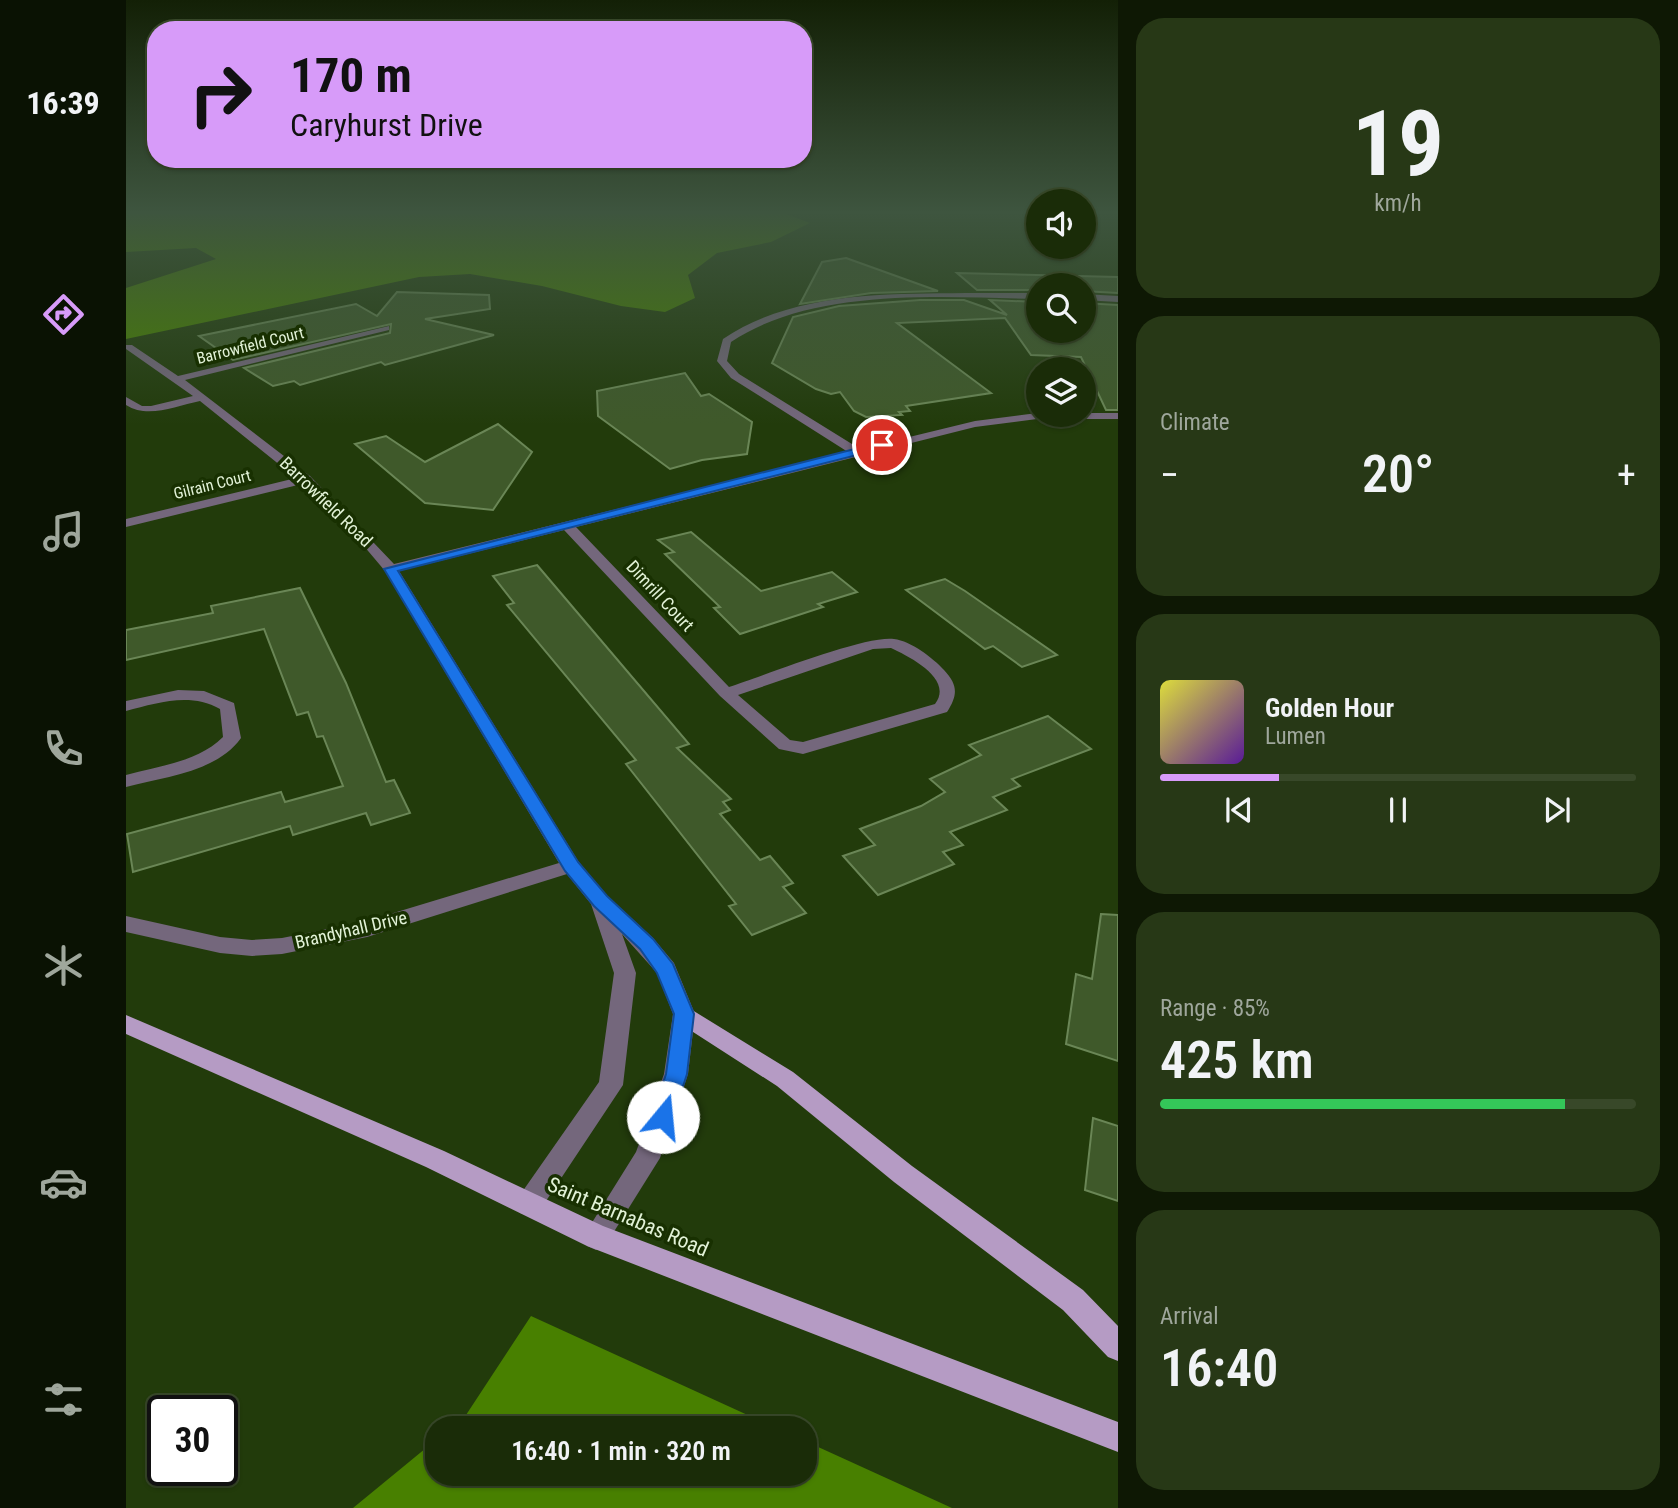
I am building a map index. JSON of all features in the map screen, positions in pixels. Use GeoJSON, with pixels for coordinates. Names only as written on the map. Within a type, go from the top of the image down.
{"type":"FeatureCollection","features":[{"type":"Feature","properties":{"kind":"main road"},"geometry":{"type":"LineString","coordinates":[[684,1014],[785,1079],[903,1174],[1073,1300],[1118,1347]]}},
{"type":"Feature","properties":{"kind":"main road","name":"Saint Barnabas Road"},"geometry":{"type":"LineString","coordinates":[[126,1024],[435,1159],[596,1237],[1118,1437]]}},
{"type":"Feature","properties":{"kind":"street"},"geometry":{"type":"LineString","coordinates":[[856,452],[735,376],[722,360],[726,341],[752,322],[834,304],[911,298],[1026,296]]}},
{"type":"Feature","properties":{"kind":"street"},"geometry":{"type":"LineString","coordinates":[[1096,298],[1118,299]]}},
{"type":"Feature","properties":{"kind":"street","name":"Barrowfield Court"},"geometry":{"type":"LineString","coordinates":[[127,352],[139,354],[178,379],[386,328]]}},
{"type":"Feature","properties":{"kind":"street","name":"Barrowfield Road"},"geometry":{"type":"LineString","coordinates":[[178,379],[252,433],[306,479],[354,526],[391,569],[571,866],[600,901],[646,944],[666,969],[684,1014],[676,1074],[647,1158],[596,1237]]}},
{"type":"Feature","properties":{"kind":"street"},"geometry":{"type":"LineString","coordinates":[[126,400],[140,409],[151,409],[202,397]]}},
{"type":"Feature","properties":{"kind":"street"},"geometry":{"type":"LineString","coordinates":[[391,569],[975,424],[1023,417],[1118,416]]}},
{"type":"Feature","properties":{"kind":"street","name":"Gilrain Court"},"geometry":{"type":"LineString","coordinates":[[126,523],[306,479]]}},
{"type":"Feature","properties":{"kind":"street","name":"Dimrill Court"},"geometry":{"type":"LineString","coordinates":[[566,525],[726,693],[785,745],[803,748],[933,712],[949,702],[951,692],[947,681],[938,673],[911,651],[894,643],[871,645],[726,693]]}},
{"type":"Feature","properties":{"kind":"street"},"geometry":{"type":"LineString","coordinates":[[126,706],[175,695],[208,694],[228,707],[232,738],[217,753],[198,761],[126,781]]}},
{"type":"Feature","properties":{"kind":"street","name":"Brandyhall Drive"},"geometry":{"type":"LineString","coordinates":[[126,924],[220,945],[252,948],[282,946],[368,929],[571,866]]}},
{"type":"Feature","properties":{"kind":"street","name":"Barrowfield Road"},"geometry":{"type":"LineString","coordinates":[[528,1204],[611,1085],[625,973],[600,901]]}},
{"type":"Feature","properties":{"kind":"green space"},"geometry":{"type":"Polygon","coordinates":[[[137,284],[384,284],[126,339],[126,288],[137,284]]]}},
{"type":"Feature","properties":{"kind":"green space"},"geometry":{"type":"Polygon","coordinates":[[[532,284],[691,284],[695,298],[665,312],[621,306],[532,284]]]}},
{"type":"Feature","properties":{"kind":"green space"},"geometry":{"type":"Polygon","coordinates":[[[531,1316],[750,1416],[465,1416],[531,1316]]]}},
{"type":"Feature","properties":{"kind":"green space"},"geometry":{"type":"Polygon","coordinates":[[[817,1446],[952,1508],[353,1508],[425,1449],[425,1486],[817,1486],[817,1446]]]}},
{"type":"Feature","properties":{"kind":"building"},"geometry":{"type":"Polygon","coordinates":[[[810,284],[920,284],[938,291],[871,293],[800,304],[810,284]]]}},
{"type":"Feature","properties":{"kind":"building"},"geometry":{"type":"Polygon","coordinates":[[[970,284],[1026,284],[1026,290],[977,290],[970,284]]]}},
{"type":"Feature","properties":{"kind":"building"},"geometry":{"type":"Polygon","coordinates":[[[1096,284],[1118,284],[1118,293],[1096,292],[1096,284]]]}},
{"type":"Feature","properties":{"kind":"building"},"geometry":{"type":"Polygon","coordinates":[[[397,292],[489,295],[490,309],[425,319],[494,335],[300,385],[294,381],[273,386],[244,368],[390,333],[391,324],[233,360],[199,336],[356,304],[377,316],[397,292]]]}},
{"type":"Feature","properties":{"kind":"building"},"geometry":{"type":"Polygon","coordinates":[[[920,300],[964,300],[1007,315],[990,300],[1026,302],[1026,343],[1096,343],[1096,304],[1118,305],[1118,410],[1106,410],[1096,389],[1096,357],[1031,355],[1005,318],[897,323],[991,393],[906,406],[910,411],[899,412],[902,415],[866,417],[854,411],[840,392],[831,394],[816,389],[772,363],[793,317],[839,306],[920,300]]]}},
{"type":"Feature","properties":{"kind":"building"},"geometry":{"type":"Polygon","coordinates":[[[685,373],[701,396],[709,394],[752,422],[747,454],[702,460],[670,469],[598,416],[597,391],[685,373]]]}},
{"type":"Feature","properties":{"kind":"building"},"geometry":{"type":"Polygon","coordinates":[[[498,424],[532,452],[493,510],[425,503],[355,444],[386,436],[425,462],[498,424]]]}},
{"type":"Feature","properties":{"kind":"building"},"geometry":{"type":"Polygon","coordinates":[[[691,532],[761,591],[832,572],[857,592],[818,604],[823,607],[740,634],[714,608],[720,607],[665,554],[674,552],[658,540],[691,532]]]}},
{"type":"Feature","properties":{"kind":"building"},"geometry":{"type":"Polygon","coordinates":[[[537,565],[689,744],[677,748],[731,799],[723,802],[730,810],[720,814],[760,860],[770,856],[793,883],[783,887],[806,913],[752,935],[729,906],[736,904],[626,764],[636,760],[507,605],[514,603],[493,576],[537,565]]]}},
{"type":"Feature","properties":{"kind":"building"},"geometry":{"type":"Polygon","coordinates":[[[945,579],[1057,655],[1022,667],[993,646],[985,649],[906,590],[945,579]]]}},
{"type":"Feature","properties":{"kind":"building"},"geometry":{"type":"Polygon","coordinates":[[[300,588],[346,683],[386,782],[394,780],[410,813],[371,825],[366,813],[293,835],[290,826],[133,872],[127,834],[281,792],[285,802],[343,786],[323,736],[317,737],[308,712],[297,715],[264,629],[126,660],[126,630],[213,613],[211,606],[300,588]]]}},
{"type":"Feature","properties":{"kind":"building"},"geometry":{"type":"Polygon","coordinates":[[[1048,716],[1091,749],[1012,779],[1020,786],[993,797],[1007,810],[950,832],[963,845],[943,852],[954,864],[878,895],[843,856],[875,845],[860,829],[921,806],[945,792],[930,779],[981,755],[969,745],[1048,716]]]}},
{"type":"Feature","properties":{"kind":"building"},"geometry":{"type":"Polygon","coordinates":[[[1101,914],[1118,915],[1118,1061],[1066,1044],[1076,974],[1092,979],[1101,914]]]}},
{"type":"Feature","properties":{"kind":"building"},"geometry":{"type":"Polygon","coordinates":[[[1093,1118],[1118,1126],[1118,1201],[1085,1190],[1093,1118]]]}},
{"type":"Feature","properties":{"kind":"route"},"geometry":{"type":"LineString","coordinates":[[663,1117],[676,1074],[684,1014],[666,969],[646,944],[600,901],[571,866],[391,569],[882,445]]}}]}
